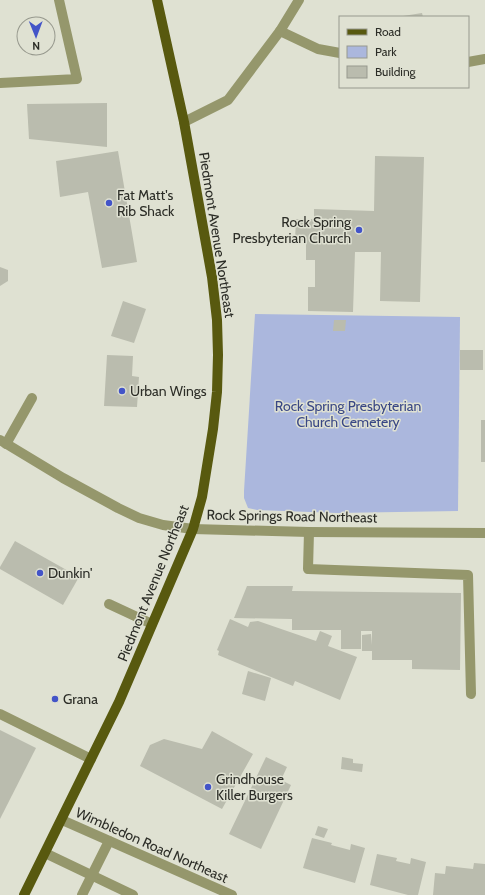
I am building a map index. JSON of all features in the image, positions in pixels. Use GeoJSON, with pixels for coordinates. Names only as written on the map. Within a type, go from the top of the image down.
{"type":"FeatureCollection","features":[{"type":"Feature","properties":{"kind":"main road","name":"Piedmont Avenue Northeast"},"geometry":{"type":"LineString","coordinates":[[24,895],[119,702],[193,529],[202,497],[213,429],[217,385],[217,320],[212,277],[184,122],[157,0]]}},
{"type":"Feature","properties":{"kind":"street"},"geometry":{"type":"LineString","coordinates":[[0,83],[77,79],[59,0]]}},
{"type":"Feature","properties":{"kind":"street"},"geometry":{"type":"LineString","coordinates":[[184,122],[228,100],[280,31],[299,0]]}},
{"type":"Feature","properties":{"kind":"street"},"geometry":{"type":"LineString","coordinates":[[280,31],[318,49],[339,53]]}},
{"type":"Feature","properties":{"kind":"street"},"geometry":{"type":"LineString","coordinates":[[469,62],[485,59]]}},
{"type":"Feature","properties":{"kind":"street"},"geometry":{"type":"LineString","coordinates":[[3,442],[32,398]]}},
{"type":"Feature","properties":{"kind":"street","name":"Rock Springs Road Northeast"},"geometry":{"type":"LineString","coordinates":[[3,442],[63,478],[139,518],[163,525],[193,529],[309,532],[485,533]]}},
{"type":"Feature","properties":{"kind":"street"},"geometry":{"type":"LineString","coordinates":[[309,532],[308,569],[468,575],[471,694]]}},
{"type":"Feature","properties":{"kind":"street"},"geometry":{"type":"LineString","coordinates":[[109,604],[152,624]]}},
{"type":"Feature","properties":{"kind":"street"},"geometry":{"type":"LineString","coordinates":[[0,714],[91,759]]}},
{"type":"Feature","properties":{"kind":"street","name":"Wimbledon Road Northeast"},"geometry":{"type":"LineString","coordinates":[[62,820],[232,895]]}},
{"type":"Feature","properties":{"kind":"street"},"geometry":{"type":"LineString","coordinates":[[82,895],[109,841]]}},
{"type":"Feature","properties":{"kind":"street"},"geometry":{"type":"LineString","coordinates":[[45,853],[92,874],[133,895]]}},
{"type":"Feature","properties":{"kind":"green space","name":"Rock Spring Presbyterian Church Cemetery"},"geometry":{"type":"Polygon","coordinates":[[[255,314],[460,317],[458,511],[337,513],[257,510],[248,508],[244,498],[244,491],[255,314]]]}},
{"type":"Feature","properties":{"kind":"building"},"geometry":{"type":"Polygon","coordinates":[[[422,13],[423,16],[403,16],[422,13]]]}},
{"type":"Feature","properties":{"kind":"building"},"geometry":{"type":"Polygon","coordinates":[[[107,103],[107,147],[29,139],[27,104],[107,103]]]}},
{"type":"Feature","properties":{"kind":"building","name":"Fat Matt's Rib Shack"},"geometry":{"type":"Polygon","coordinates":[[[118,151],[137,262],[102,268],[88,192],[60,197],[56,161],[118,151]]]}},
{"type":"Feature","properties":{"kind":"building","name":"Rock Spring Presbyterian Church"},"geometry":{"type":"Polygon","coordinates":[[[375,156],[424,157],[420,302],[380,301],[381,252],[355,252],[353,312],[308,311],[308,287],[315,287],[315,260],[306,260],[306,241],[295,240],[296,219],[314,219],[314,209],[374,211],[375,156]]]}},
{"type":"Feature","properties":{"kind":"building"},"geometry":{"type":"Polygon","coordinates":[[[0,267],[8,270],[8,281],[0,286],[0,267]]]}},
{"type":"Feature","properties":{"kind":"building"},"geometry":{"type":"Polygon","coordinates":[[[123,301],[146,309],[134,343],[111,336],[123,301]]]}},
{"type":"Feature","properties":{"kind":"building"},"geometry":{"type":"Polygon","coordinates":[[[334,320],[346,320],[345,331],[333,331],[334,320]]]}},
{"type":"Feature","properties":{"kind":"building"},"geometry":{"type":"Polygon","coordinates":[[[460,350],[483,350],[483,370],[460,370],[460,350]]]}},
{"type":"Feature","properties":{"kind":"building","name":"Urban Wings"},"geometry":{"type":"Polygon","coordinates":[[[107,355],[133,356],[132,376],[139,377],[137,407],[104,406],[107,355]]]}},
{"type":"Feature","properties":{"kind":"building"},"geometry":{"type":"Polygon","coordinates":[[[481,420],[485,420],[485,462],[481,462],[481,420]]]}},
{"type":"Feature","properties":{"kind":"building","name":"Dunkin'"},"geometry":{"type":"Polygon","coordinates":[[[15,541],[79,577],[63,605],[0,569],[15,541]]]}},
{"type":"Feature","properties":{"kind":"building"},"geometry":{"type":"Polygon","coordinates":[[[247,586],[293,586],[292,591],[461,593],[460,670],[412,669],[412,660],[372,660],[372,651],[362,651],[362,635],[371,634],[372,645],[372,631],[361,631],[361,649],[341,649],[341,630],[292,630],[292,619],[234,618],[247,586]]]}},
{"type":"Feature","properties":{"kind":"building"},"geometry":{"type":"Polygon","coordinates":[[[230,619],[248,627],[250,622],[258,621],[316,641],[320,631],[332,636],[328,646],[357,657],[340,700],[295,681],[293,686],[218,655],[219,651],[217,650],[230,619]]]}},
{"type":"Feature","properties":{"kind":"building"},"geometry":{"type":"Polygon","coordinates":[[[248,671],[271,678],[265,701],[242,694],[248,671]]]}},
{"type":"Feature","properties":{"kind":"building"},"geometry":{"type":"Polygon","coordinates":[[[0,730],[36,748],[0,819],[0,730]]]}},
{"type":"Feature","properties":{"kind":"building","name":"Grindhouse Killer Burgers"},"geometry":{"type":"Polygon","coordinates":[[[212,731],[253,754],[222,809],[140,766],[150,745],[164,739],[202,749],[212,731]]]}},
{"type":"Feature","properties":{"kind":"building"},"geometry":{"type":"Polygon","coordinates":[[[266,757],[287,767],[281,780],[291,785],[261,849],[229,834],[266,757]]]}},
{"type":"Feature","properties":{"kind":"building"},"geometry":{"type":"Polygon","coordinates":[[[342,757],[353,759],[353,763],[363,764],[362,772],[341,769],[342,757]]]}},
{"type":"Feature","properties":{"kind":"building"},"geometry":{"type":"Polygon","coordinates":[[[318,826],[328,829],[324,838],[315,835],[318,826]]]}},
{"type":"Feature","properties":{"kind":"building"},"geometry":{"type":"Polygon","coordinates":[[[312,838],[332,843],[331,845],[350,850],[351,844],[365,848],[355,883],[303,868],[312,838]]]}},
{"type":"Feature","properties":{"kind":"building"},"geometry":{"type":"Polygon","coordinates":[[[377,854],[397,858],[396,861],[410,864],[411,858],[426,862],[418,895],[408,895],[370,885],[377,854]]]}},
{"type":"Feature","properties":{"kind":"building"},"geometry":{"type":"Polygon","coordinates":[[[474,863],[485,864],[485,895],[433,895],[435,873],[445,874],[446,866],[473,869],[474,863]]]}},
{"type":"Feature","properties":{"kind":"place","name":"Fat Matt's Rib Shack"},"geometry":{"type":"Point","coordinates":[109,203]}},
{"type":"Feature","properties":{"kind":"place","name":"Rock Spring Presbyterian Church"},"geometry":{"type":"Point","coordinates":[359,230]}},
{"type":"Feature","properties":{"kind":"place","name":"Urban Wings"},"geometry":{"type":"Point","coordinates":[122,391]}},
{"type":"Feature","properties":{"kind":"place","name":"Dunkin'"},"geometry":{"type":"Point","coordinates":[40,573]}},
{"type":"Feature","properties":{"kind":"place","name":"Grana"},"geometry":{"type":"Point","coordinates":[55,699]}},
{"type":"Feature","properties":{"kind":"place","name":"Grindhouse Killer Burgers"},"geometry":{"type":"Point","coordinates":[208,787]}}]}
